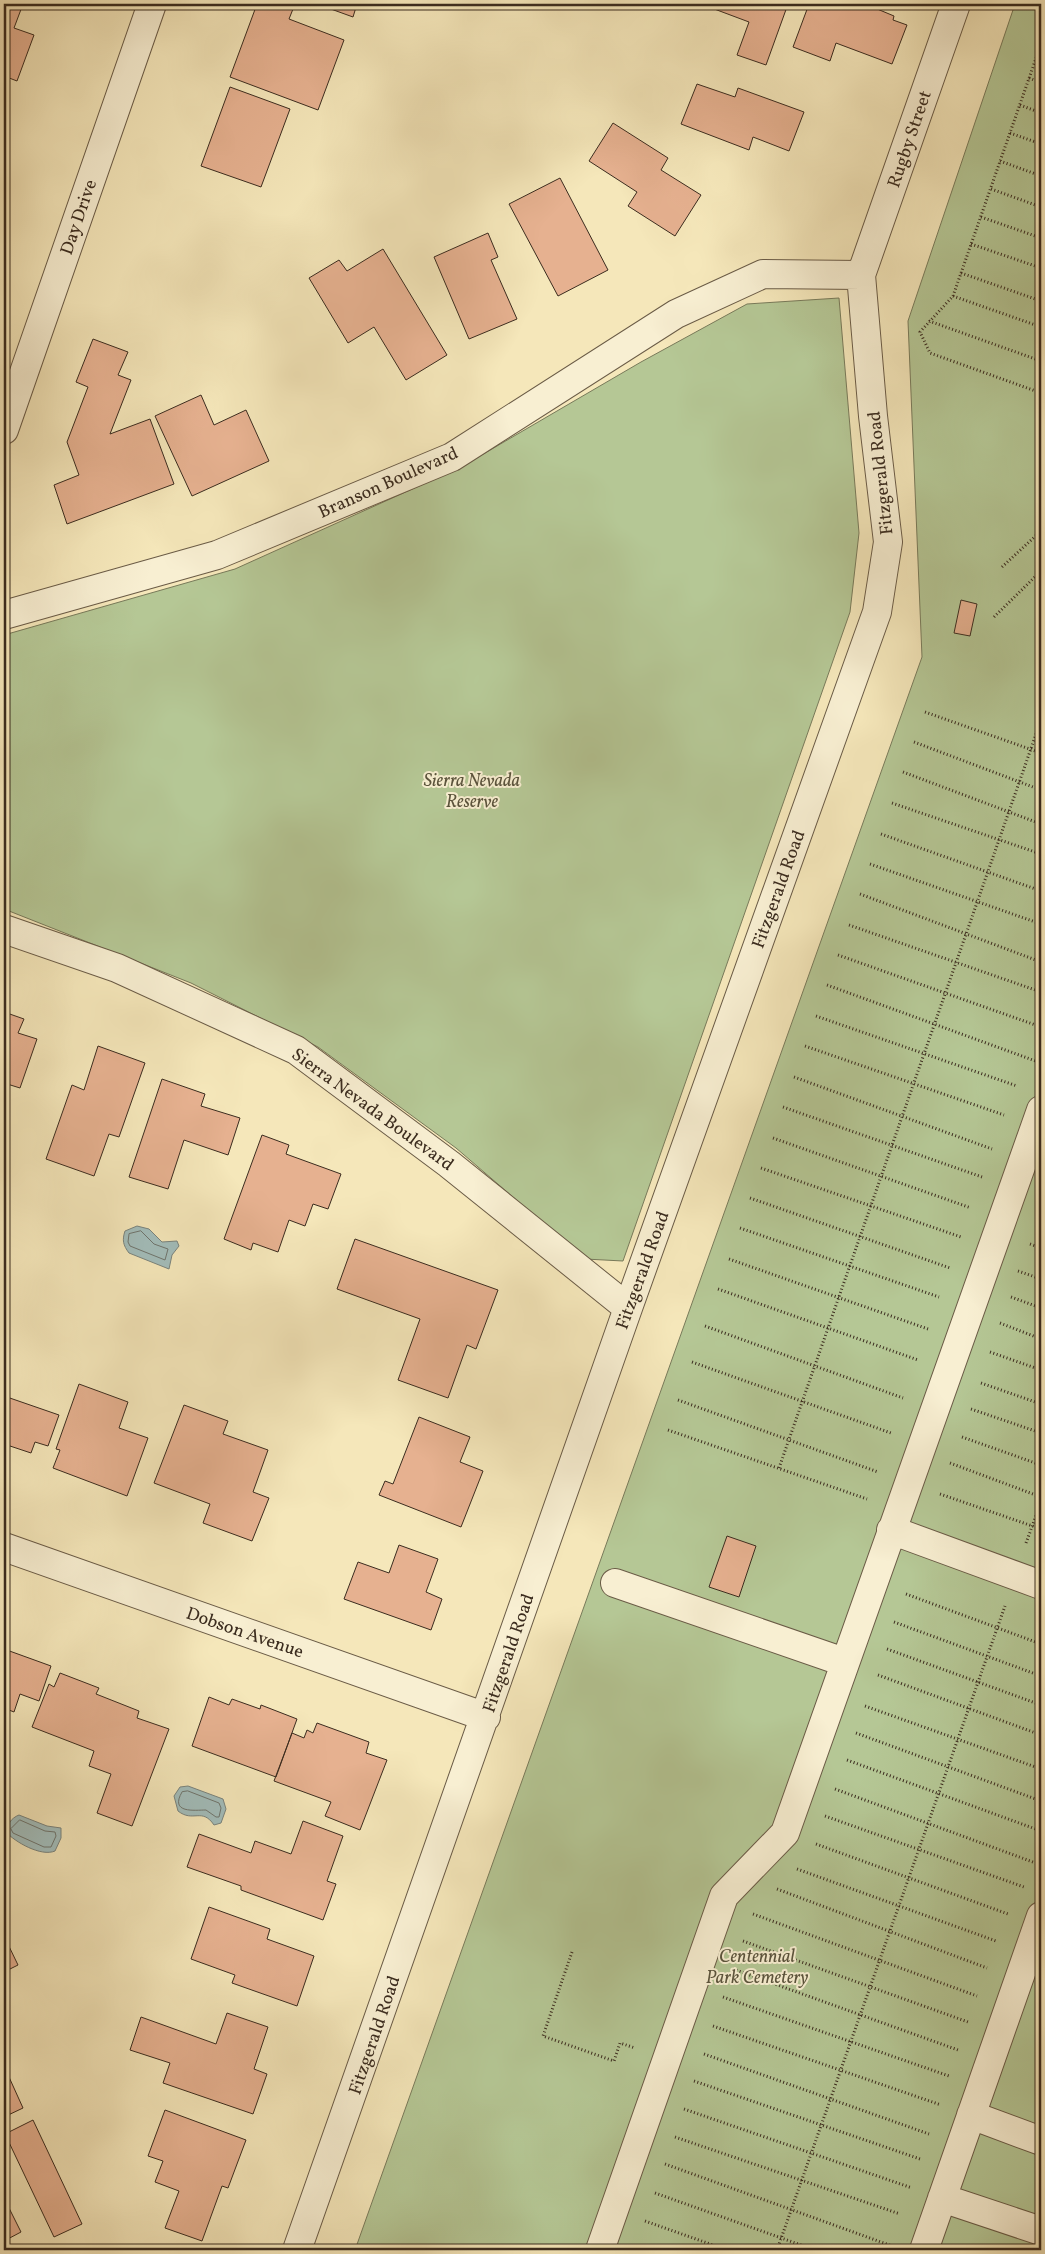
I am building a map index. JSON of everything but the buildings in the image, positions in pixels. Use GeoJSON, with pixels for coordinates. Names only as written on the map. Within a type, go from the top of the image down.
{"type":"FeatureCollection","features":[{"type":"Feature","properties":{"kind":"street","name":"Day Drive"},"geometry":{"type":"LineString","coordinates":[[4,430],[152,4]]}},
{"type":"Feature","properties":{"kind":"street","name":"Rugby Street"},"geometry":{"type":"LineString","coordinates":[[861,275],[956,4]]}},
{"type":"Feature","properties":{"kind":"street","name":"Branson Boulevard"},"geometry":{"type":"LineString","coordinates":[[4,615],[217,555],[452,457],[676,314],[763,274],[861,275]]}},
{"type":"Feature","properties":{"kind":"street","name":"Fitzgerald Road"},"geometry":{"type":"LineString","coordinates":[[297,2250],[486,1717],[628,1308],[877,612],[888,542],[873,416],[861,275]]}},
{"type":"Feature","properties":{"kind":"street","name":"Sierra Nevada Boulevard"},"geometry":{"type":"LineString","coordinates":[[4,929],[118,968],[296,1050],[449,1164],[628,1308]]}},
{"type":"Feature","properties":{"kind":"street"},"geometry":{"type":"LineString","coordinates":[[600,2250],[724,1896],[785,1832],[1038,1118]]}},
{"type":"Feature","properties":{"kind":"street"},"geometry":{"type":"LineString","coordinates":[[895,1520],[1015,1576],[1041,1585]]}},
{"type":"Feature","properties":{"kind":"street","name":"Dobson Avenue"},"geometry":{"type":"LineString","coordinates":[[4,1547],[486,1717]]}},
{"type":"Feature","properties":{"kind":"street"},"geometry":{"type":"LineString","coordinates":[[615,1583],[844,1662]]}},
{"type":"Feature","properties":{"kind":"street"},"geometry":{"type":"LineString","coordinates":[[928,2238],[1040,1920]]}},
{"type":"Feature","properties":{"kind":"street"},"geometry":{"type":"LineString","coordinates":[[971,2116],[1041,2141]]}},
{"type":"Feature","properties":{"kind":"street"},"geometry":{"type":"LineString","coordinates":[[942,2198],[1041,2231]]}},
{"type":"Feature","properties":{"kind":"path"},"geometry":{"type":"LineString","coordinates":[[1041,44],[953,296],[920,332],[930,353],[1041,393]]}},
{"type":"Feature","properties":{"kind":"path"},"geometry":{"type":"LineString","coordinates":[[1029,78],[1041,83]]}},
{"type":"Feature","properties":{"kind":"path"},"geometry":{"type":"LineString","coordinates":[[1020,105],[1041,113]]}},
{"type":"Feature","properties":{"kind":"path"},"geometry":{"type":"LineString","coordinates":[[1010,133],[1041,144]]}},
{"type":"Feature","properties":{"kind":"path"},"geometry":{"type":"LineString","coordinates":[[1000,161],[1041,176]]}},
{"type":"Feature","properties":{"kind":"path"},"geometry":{"type":"LineString","coordinates":[[991,189],[1041,207]]}},
{"type":"Feature","properties":{"kind":"path"},"geometry":{"type":"LineString","coordinates":[[981,217],[1041,238]]}},
{"type":"Feature","properties":{"kind":"path"},"geometry":{"type":"LineString","coordinates":[[972,244],[1041,268]]}},
{"type":"Feature","properties":{"kind":"path"},"geometry":{"type":"LineString","coordinates":[[961,273],[1041,301]]}},
{"type":"Feature","properties":{"kind":"path"},"geometry":{"type":"LineString","coordinates":[[953,296],[1041,328]]}},
{"type":"Feature","properties":{"kind":"path"},"geometry":{"type":"LineString","coordinates":[[929,321],[1041,361]]}},
{"type":"Feature","properties":{"kind":"path"},"geometry":{"type":"LineString","coordinates":[[1002,568],[1041,531]]}},
{"type":"Feature","properties":{"kind":"path"},"geometry":{"type":"LineString","coordinates":[[994,618],[1041,571]]}},
{"type":"Feature","properties":{"kind":"path"},"geometry":{"type":"LineString","coordinates":[[925,712],[1041,753]]}},
{"type":"Feature","properties":{"kind":"path"},"geometry":{"type":"LineString","coordinates":[[779,1468],[1041,720]]}},
{"type":"Feature","properties":{"kind":"path"},"geometry":{"type":"LineString","coordinates":[[914,742],[1041,790]]}},
{"type":"Feature","properties":{"kind":"path"},"geometry":{"type":"LineString","coordinates":[[903,772],[1041,824]]}},
{"type":"Feature","properties":{"kind":"path"},"geometry":{"type":"LineString","coordinates":[[892,803],[1041,854]]}},
{"type":"Feature","properties":{"kind":"path"},"geometry":{"type":"LineString","coordinates":[[881,834],[1041,891]]}},
{"type":"Feature","properties":{"kind":"path"},"geometry":{"type":"LineString","coordinates":[[870,864],[1041,924]]}},
{"type":"Feature","properties":{"kind":"path"},"geometry":{"type":"LineString","coordinates":[[860,894],[1041,962]]}},
{"type":"Feature","properties":{"kind":"path"},"geometry":{"type":"LineString","coordinates":[[849,924],[1041,992]]}},
{"type":"Feature","properties":{"kind":"path"},"geometry":{"type":"LineString","coordinates":[[838,955],[1041,1027]]}},
{"type":"Feature","properties":{"kind":"path"},"geometry":{"type":"LineString","coordinates":[[827,985],[1041,1063]]}},
{"type":"Feature","properties":{"kind":"path"},"geometry":{"type":"LineString","coordinates":[[816,1016],[1023,1088]]}},
{"type":"Feature","properties":{"kind":"path"},"geometry":{"type":"LineString","coordinates":[[805,1046],[914,1084],[1038,1118]]}},
{"type":"Feature","properties":{"kind":"path"},"geometry":{"type":"LineString","coordinates":[[794,1076],[1023,1160]]}},
{"type":"Feature","properties":{"kind":"path"},"geometry":{"type":"LineString","coordinates":[[783,1107],[1014,1188]]}},
{"type":"Feature","properties":{"kind":"path"},"geometry":{"type":"LineString","coordinates":[[773,1138],[1002,1219]]}},
{"type":"Feature","properties":{"kind":"path"},"geometry":{"type":"LineString","coordinates":[[761,1168],[992,1248]]}},
{"type":"Feature","properties":{"kind":"path"},"geometry":{"type":"LineString","coordinates":[[750,1198],[981,1278]]}},
{"type":"Feature","properties":{"kind":"path"},"geometry":{"type":"LineString","coordinates":[[740,1228],[970,1310],[1041,1339]]}},
{"type":"Feature","properties":{"kind":"path"},"geometry":{"type":"LineString","coordinates":[[729,1259],[1041,1370]]}},
{"type":"Feature","properties":{"kind":"path"},"geometry":{"type":"LineString","coordinates":[[718,1289],[1041,1404]]}},
{"type":"Feature","properties":{"kind":"path"},"geometry":{"type":"LineString","coordinates":[[705,1326],[814,1366],[929,1426],[1041,1497]]}},
{"type":"Feature","properties":{"kind":"path"},"geometry":{"type":"LineString","coordinates":[[692,1362],[802,1401],[929,1426],[1041,1433]]}},
{"type":"Feature","properties":{"kind":"path"},"geometry":{"type":"LineString","coordinates":[[678,1400],[1041,1529]]}},
{"type":"Feature","properties":{"kind":"path"},"geometry":{"type":"LineString","coordinates":[[929,1426],[1041,1465]]}},
{"type":"Feature","properties":{"kind":"path"},"geometry":{"type":"LineString","coordinates":[[668,1430],[779,1468],[895,1520]]}},
{"type":"Feature","properties":{"kind":"path"},"geometry":{"type":"LineString","coordinates":[[777,2250],[1041,1502]]}},
{"type":"Feature","properties":{"kind":"path"},"geometry":{"type":"LineString","coordinates":[[873,1582],[1041,1644]]}},
{"type":"Feature","properties":{"kind":"path"},"geometry":{"type":"LineString","coordinates":[[862,1611],[1041,1676]]}},
{"type":"Feature","properties":{"kind":"path"},"geometry":{"type":"LineString","coordinates":[[853,1637],[1041,1705]]}},
{"type":"Feature","properties":{"kind":"path"},"geometry":{"type":"LineString","coordinates":[[844,1662],[1041,1735]]}},
{"type":"Feature","properties":{"kind":"path"},"geometry":{"type":"LineString","coordinates":[[833,1694],[1041,1769]]}},
{"type":"Feature","properties":{"kind":"path"},"geometry":{"type":"LineString","coordinates":[[823,1721],[1041,1801]]}},
{"type":"Feature","properties":{"kind":"path"},"geometry":{"type":"LineString","coordinates":[[814,1748],[1041,1831]]}},
{"type":"Feature","properties":{"kind":"path"},"geometry":{"type":"LineString","coordinates":[[804,1778],[1041,1865]]}},
{"type":"Feature","properties":{"kind":"path"},"geometry":{"type":"LineString","coordinates":[[795,1805],[1032,1890]]}},
{"type":"Feature","properties":{"kind":"path"},"geometry":{"type":"LineString","coordinates":[[785,1832],[909,1878],[1040,1920]]}},
{"type":"Feature","properties":{"kind":"path"},"geometry":{"type":"LineString","coordinates":[[762,1856],[1029,1953]]}},
{"type":"Feature","properties":{"kind":"path"},"geometry":{"type":"LineString","coordinates":[[742,1876],[1019,1980]]}},
{"type":"Feature","properties":{"kind":"path"},"geometry":{"type":"LineString","coordinates":[[722,1902],[1009,2008]]}},
{"type":"Feature","properties":{"kind":"path"},"geometry":{"type":"LineString","coordinates":[[712,1930],[1000,2034]]}},
{"type":"Feature","properties":{"kind":"path"},"geometry":{"type":"LineString","coordinates":[[572,1952],[542,2036],[614,2061],[620,2043],[667,2058],[830,2099],[956,2158]]}},
{"type":"Feature","properties":{"kind":"path"},"geometry":{"type":"LineString","coordinates":[[702,1958],[990,2062]]}},
{"type":"Feature","properties":{"kind":"path"},"geometry":{"type":"LineString","coordinates":[[692,1986],[981,2088]]}},
{"type":"Feature","properties":{"kind":"path"},"geometry":{"type":"LineString","coordinates":[[682,2015],[971,2116]]}},
{"type":"Feature","properties":{"kind":"path"},"geometry":{"type":"LineString","coordinates":[[667,2058],[821,2125],[956,2158]]}},
{"type":"Feature","properties":{"kind":"path"},"geometry":{"type":"LineString","coordinates":[[653,2098],[942,2198]]}},
{"type":"Feature","properties":{"kind":"path"},"geometry":{"type":"LineString","coordinates":[[643,2126],[802,2180],[928,2238]]}},
{"type":"Feature","properties":{"kind":"path"},"geometry":{"type":"LineString","coordinates":[[634,2153],[895,2247]]}},
{"type":"Feature","properties":{"kind":"path"},"geometry":{"type":"LineString","coordinates":[[624,2181],[815,2250]]}},
{"type":"Feature","properties":{"kind":"path"},"geometry":{"type":"LineString","coordinates":[[614,2210],[727,2250]]}},
{"type":"Feature","properties":{"kind":"green space","name":"Centennial Park Cemetery"},"geometry":{"type":"Polygon","coordinates":[[[1015,4],[1041,4],[1041,2250],[355,2250],[922,657],[908,321],[1015,4]]]}},
{"type":"Feature","properties":{"kind":"green space","name":"Sierra Nevada Reserve"},"geometry":{"type":"Polygon","coordinates":[[[839,298],[859,533],[850,612],[623,1261],[585,1259],[456,1148],[318,1047],[191,983],[4,909],[4,635],[235,569],[461,467],[641,362],[747,304],[839,298]]]}},
{"type":"Feature","properties":{"kind":"water"},"geometry":{"type":"Polygon","coordinates":[[[137,1226],[149,1229],[162,1242],[177,1241],[179,1246],[172,1255],[169,1269],[129,1253],[124,1242],[125,1231],[137,1226]]]}},
{"type":"Feature","properties":{"kind":"water"},"geometry":{"type":"Polygon","coordinates":[[[188,1786],[223,1799],[226,1809],[221,1823],[214,1825],[205,1817],[188,1816],[178,1811],[174,1796],[180,1787],[188,1786]]]}},
{"type":"Feature","properties":{"kind":"water"},"geometry":{"type":"Polygon","coordinates":[[[19,1815],[47,1826],[61,1828],[61,1838],[55,1851],[43,1852],[36,1850],[15,1840],[6,1832],[10,1822],[19,1815]]]}}]}
